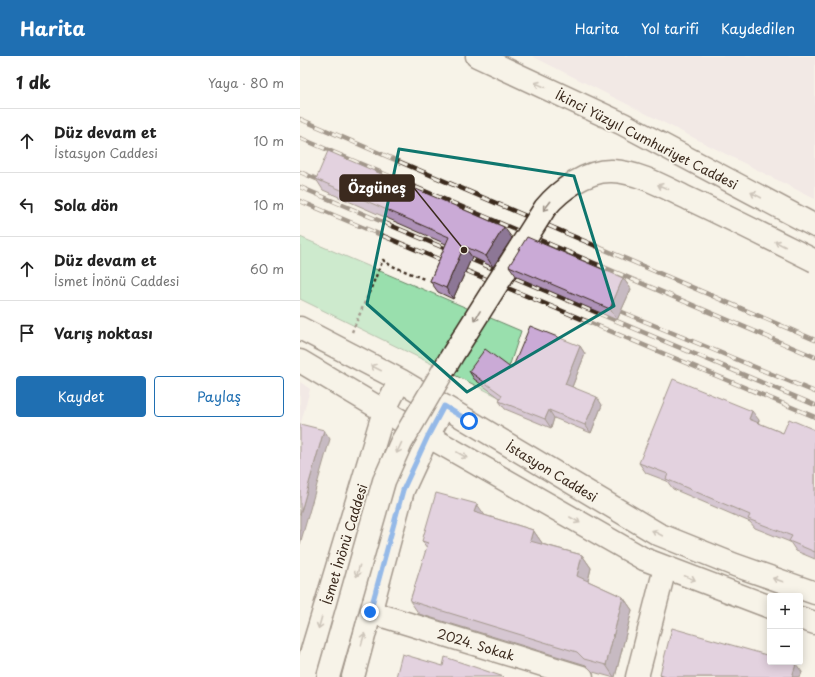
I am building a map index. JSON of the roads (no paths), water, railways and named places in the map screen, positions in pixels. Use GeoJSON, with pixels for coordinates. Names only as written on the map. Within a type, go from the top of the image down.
{"type":"FeatureCollection","features":[{"type":"Feature","properties":{"kind":"main road","name":"İkinci Yüzyıl Cumhuriyet Caddesi"},"geometry":{"type":"LineString","coordinates":[[477,56],[623,124],[815,226]]}},
{"type":"Feature","properties":{"kind":"main road"},"geometry":{"type":"LineString","coordinates":[[328,677],[384,482],[401,443],[453,354],[545,208],[553,198],[589,176],[612,171],[624,173],[668,190],[815,261]]}},
{"type":"Feature","properties":{"kind":"main road","name":"İstasyon Caddesi"},"geometry":{"type":"LineString","coordinates":[[300,328],[343,352],[400,380],[658,534],[735,565],[815,593]]}},
{"type":"Feature","properties":{"kind":"main road"},"geometry":{"type":"LineString","coordinates":[[300,361],[384,411],[644,559],[767,606]]}},
{"type":"Feature","properties":{"kind":"main road","name":"İsmet İnönü Caddesi"},"geometry":{"type":"LineString","coordinates":[[304,677],[384,411],[400,380]]}},
{"type":"Feature","properties":{"kind":"main road"},"geometry":{"type":"LineString","coordinates":[[353,677],[403,490],[428,436],[444,406]]}},
{"type":"Feature","properties":{"kind":"main road"},"geometry":{"type":"LineString","coordinates":[[637,677],[665,568]]}},
{"type":"Feature","properties":{"kind":"main road","name":"2024. Sokak"},"geometry":{"type":"LineString","coordinates":[[370,612],[582,677]]}},
{"type":"Feature","properties":{"kind":"main road"},"geometry":{"type":"LineString","coordinates":[[803,619],[815,623]]}},
{"type":"Feature","properties":{"kind":"railway"},"geometry":{"type":"LineString","coordinates":[[300,119],[815,340]]}},
{"type":"Feature","properties":{"kind":"railway"},"geometry":{"type":"LineString","coordinates":[[300,138],[815,357]]}},
{"type":"Feature","properties":{"kind":"railway"},"geometry":{"type":"LineString","coordinates":[[300,172],[326,183]]}},
{"type":"Feature","properties":{"kind":"railway"},"geometry":{"type":"LineString","coordinates":[[300,187],[815,405]]}},
{"type":"Feature","properties":{"kind":"railway"},"geometry":{"type":"LineString","coordinates":[[300,201],[815,417]]}},
{"type":"Feature","properties":{"kind":"railway"},"geometry":{"type":"LineString","coordinates":[[489,254],[520,268]]}},
{"type":"Feature","properties":{"kind":"railway"},"geometry":{"type":"LineString","coordinates":[[610,307],[815,392]]}},
{"type":"Feature","properties":{"kind":"place","name":"Özgüneş"},"geometry":{"type":"Point","coordinates":[464,250]}}]}
